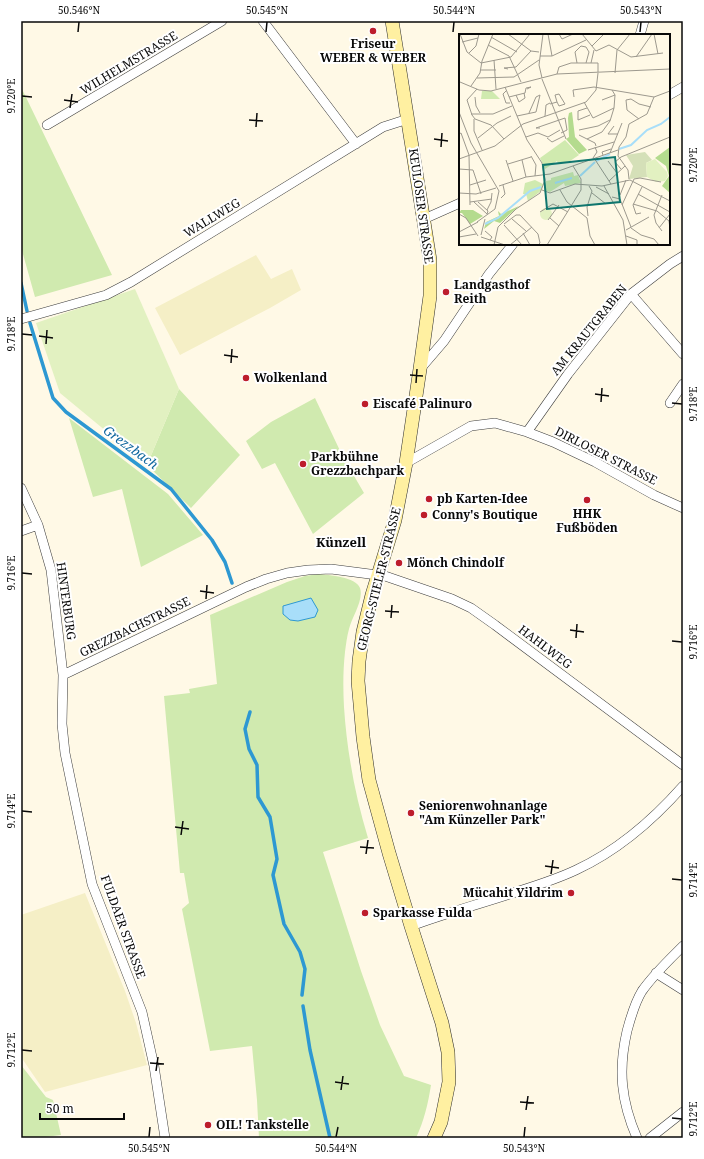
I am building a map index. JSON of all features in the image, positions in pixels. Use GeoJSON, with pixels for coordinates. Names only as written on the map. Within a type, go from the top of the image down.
{"type":"FeatureCollection","features":[{"type":"Feature","properties":{"kind":"street","name":"WILHELMSTRASSE"},"geometry":{"type":"LineString","coordinates":[[47,125],[222,21]]}},
{"type":"Feature","properties":{"kind":"street"},"geometry":{"type":"LineString","coordinates":[[264,21],[356,144]]}},
{"type":"Feature","properties":{"kind":"street","name":"KEULOSER STRASSE"},"geometry":{"type":"LineString","coordinates":[[392,21],[430,260],[430,296],[406,463]]}},
{"type":"Feature","properties":{"kind":"street"},"geometry":{"type":"LineString","coordinates":[[640,34],[644,21]]}},
{"type":"Feature","properties":{"kind":"street"},"geometry":{"type":"LineString","coordinates":[[670,94],[683,87]]}},
{"type":"Feature","properties":{"kind":"street","name":"WALLWEG"},"geometry":{"type":"LineString","coordinates":[[21,318],[106,295],[131,282],[383,127],[408,119]]}},
{"type":"Feature","properties":{"kind":"street"},"geometry":{"type":"LineString","coordinates":[[424,220],[459,203]]}},
{"type":"Feature","properties":{"kind":"street"},"geometry":{"type":"LineString","coordinates":[[420,369],[444,341],[489,274],[512,245]]}},
{"type":"Feature","properties":{"kind":"street","name":"AM KRAUTGRABEN"},"geometry":{"type":"LineString","coordinates":[[527,432],[568,374],[631,294],[670,264],[683,256]]}},
{"type":"Feature","properties":{"kind":"street"},"geometry":{"type":"LineString","coordinates":[[631,294],[683,354]]}},
{"type":"Feature","properties":{"kind":"street"},"geometry":{"type":"LineString","coordinates":[[670,403],[683,384]]}},
{"type":"Feature","properties":{"kind":"street","name":"DIRLOSER STRASSE"},"geometry":{"type":"LineString","coordinates":[[406,463],[471,426],[495,423],[527,432],[553,442],[588,458],[654,495],[683,508]]}},
{"type":"Feature","properties":{"kind":"street","name":"GEORG-STIELER-STRASSE"},"geometry":{"type":"LineString","coordinates":[[406,463],[395,520],[363,632],[358,681],[363,738],[369,780],[411,926],[442,1022],[448,1052],[449,1082],[441,1122],[434,1138]]}},
{"type":"Feature","properties":{"kind":"street","name":"HINTERBURG"},"geometry":{"type":"LineString","coordinates":[[21,488],[38,524],[51,570],[63,675]]}},
{"type":"Feature","properties":{"kind":"street"},"geometry":{"type":"LineString","coordinates":[[21,531],[38,524]]}},
{"type":"Feature","properties":{"kind":"street","name":"GREZZBACHSTRASSE"},"geometry":{"type":"LineString","coordinates":[[63,675],[212,603],[266,579],[287,573],[323,569],[379,575]]}},
{"type":"Feature","properties":{"kind":"street","name":"HAHLWEG"},"geometry":{"type":"LineString","coordinates":[[379,575],[452,599],[471,608],[495,624],[683,765]]}},
{"type":"Feature","properties":{"kind":"street","name":"FULDAER STRASSE"},"geometry":{"type":"LineString","coordinates":[[63,675],[62,724],[66,753],[92,884],[142,1012],[154,1066],[165,1138]]}},
{"type":"Feature","properties":{"kind":"street"},"geometry":{"type":"LineString","coordinates":[[411,926],[553,880],[576,870],[600,857],[628,838],[666,804],[683,786]]}},
{"type":"Feature","properties":{"kind":"street"},"geometry":{"type":"LineString","coordinates":[[637,1138],[630,1121],[624,1096],[622,1065],[625,1041],[632,1010],[642,992],[656,973],[683,946]]}},
{"type":"Feature","properties":{"kind":"street"},"geometry":{"type":"LineString","coordinates":[[656,973],[683,990]]}},
{"type":"Feature","properties":{"kind":"street"},"geometry":{"type":"LineString","coordinates":[[650,1138],[683,1112]]}},
{"type":"Feature","properties":{"kind":"shaded area"},"geometry":{"type":"Polygon","coordinates":[[[256,255],[271,279],[292,269],[301,290],[180,355],[155,308],[256,255]]]}},
{"type":"Feature","properties":{"kind":"shaded area"},"geometry":{"type":"Polygon","coordinates":[[[85,893],[125,991],[136,1023],[147,1065],[45,1092],[21,1057],[21,915],[85,893]]]}},
{"type":"Feature","properties":{"kind":"green space"},"geometry":{"type":"Polygon","coordinates":[[[21,87],[112,275],[35,297],[21,247],[21,87]]]}},
{"type":"Feature","properties":{"kind":"green space"},"geometry":{"type":"Polygon","coordinates":[[[135,289],[179,389],[147,465],[60,393],[36,323],[135,289]]]}},
{"type":"Feature","properties":{"kind":"green space"},"geometry":{"type":"Polygon","coordinates":[[[179,389],[240,455],[191,508],[147,465],[179,389]]]}},
{"type":"Feature","properties":{"kind":"green space"},"geometry":{"type":"Polygon","coordinates":[[[315,398],[343,457],[364,493],[313,534],[275,463],[262,469],[246,441],[271,422],[315,398]]]}},
{"type":"Feature","properties":{"kind":"green space"},"geometry":{"type":"Polygon","coordinates":[[[69,418],[168,494],[203,535],[141,567],[122,489],[93,497],[69,418]]]}},
{"type":"Feature","properties":{"kind":"green space"},"geometry":{"type":"Polygon","coordinates":[[[318,574],[335,576],[353,581],[360,588],[361,593],[359,603],[348,632],[345,652],[343,693],[347,740],[352,773],[368,838],[323,852],[380,1025],[404,1076],[431,1085],[429,1099],[416,1138],[259,1138],[252,1046],[210,1051],[182,909],[189,903],[184,873],[180,873],[164,696],[190,693],[189,689],[217,684],[210,615],[287,582],[305,576],[318,574]]]}},
{"type":"Feature","properties":{"kind":"green space"},"geometry":{"type":"Polygon","coordinates":[[[21,1065],[46,1097],[53,1100],[61,1135],[21,1138],[21,1065]]]}},
{"type":"Feature","properties":{"kind":"water"},"geometry":{"type":"Polygon","coordinates":[[[311,598],[318,610],[315,617],[298,621],[290,620],[283,614],[283,606],[311,598]]]}},
{"type":"Feature","properties":{"kind":"waterway","name":"Grezzbach"},"geometry":{"type":"LineString","coordinates":[[21,283],[27,311]]}},
{"type":"Feature","properties":{"kind":"waterway","name":"Grezzbach"},"geometry":{"type":"LineString","coordinates":[[30,323],[53,398],[66,412],[171,489],[212,540],[225,562],[232,583]]}},
{"type":"Feature","properties":{"kind":"waterway","name":"Grezzbach"},"geometry":{"type":"LineString","coordinates":[[250,712],[245,729],[249,749],[257,765],[258,797],[270,817],[277,859],[273,875],[284,924],[300,952],[305,969],[302,995]]}},
{"type":"Feature","properties":{"kind":"waterway","name":"Grezzbach"},"geometry":{"type":"LineString","coordinates":[[303,1006],[310,1050],[330,1138]]}},
{"type":"Feature","properties":{"kind":"place","name":"Friseur WEBER & WEBER"},"geometry":{"type":"Point","coordinates":[373,31]}},
{"type":"Feature","properties":{"kind":"place","name":"Landgasthof Reith"},"geometry":{"type":"Point","coordinates":[446,292]}},
{"type":"Feature","properties":{"kind":"place","name":"Wolkenland"},"geometry":{"type":"Point","coordinates":[246,378]}},
{"type":"Feature","properties":{"kind":"place","name":"Eiscafé Palinuro"},"geometry":{"type":"Point","coordinates":[365,404]}},
{"type":"Feature","properties":{"kind":"place","name":"Parkbühne Grezzbachpark"},"geometry":{"type":"Point","coordinates":[303,464]}},
{"type":"Feature","properties":{"kind":"place","name":"pb Karten-Idee"},"geometry":{"type":"Point","coordinates":[429,499]}},
{"type":"Feature","properties":{"kind":"place","name":"HHK Fußböden"},"geometry":{"type":"Point","coordinates":[587,500]}},
{"type":"Feature","properties":{"kind":"place","name":"Conny's Boutique"},"geometry":{"type":"Point","coordinates":[424,515]}},
{"type":"Feature","properties":{"kind":"place","name":"Mönch Chindolf"},"geometry":{"type":"Point","coordinates":[399,563]}},
{"type":"Feature","properties":{"kind":"place","name":"Seniorenwohnanlage \"Am Künzeller Park\""},"geometry":{"type":"Point","coordinates":[411,813]}},
{"type":"Feature","properties":{"kind":"place","name":"Mücahit Yildrim"},"geometry":{"type":"Point","coordinates":[571,893]}},
{"type":"Feature","properties":{"kind":"place","name":"Sparkasse Fulda"},"geometry":{"type":"Point","coordinates":[365,913]}},
{"type":"Feature","properties":{"kind":"place","name":"OIL! Tankstelle"},"geometry":{"type":"Point","coordinates":[208,1125]}},
{"type":"Feature","properties":{"kind":"district","name":"Künzell"},"geometry":{"type":"Point","coordinates":[341,542]}}]}
